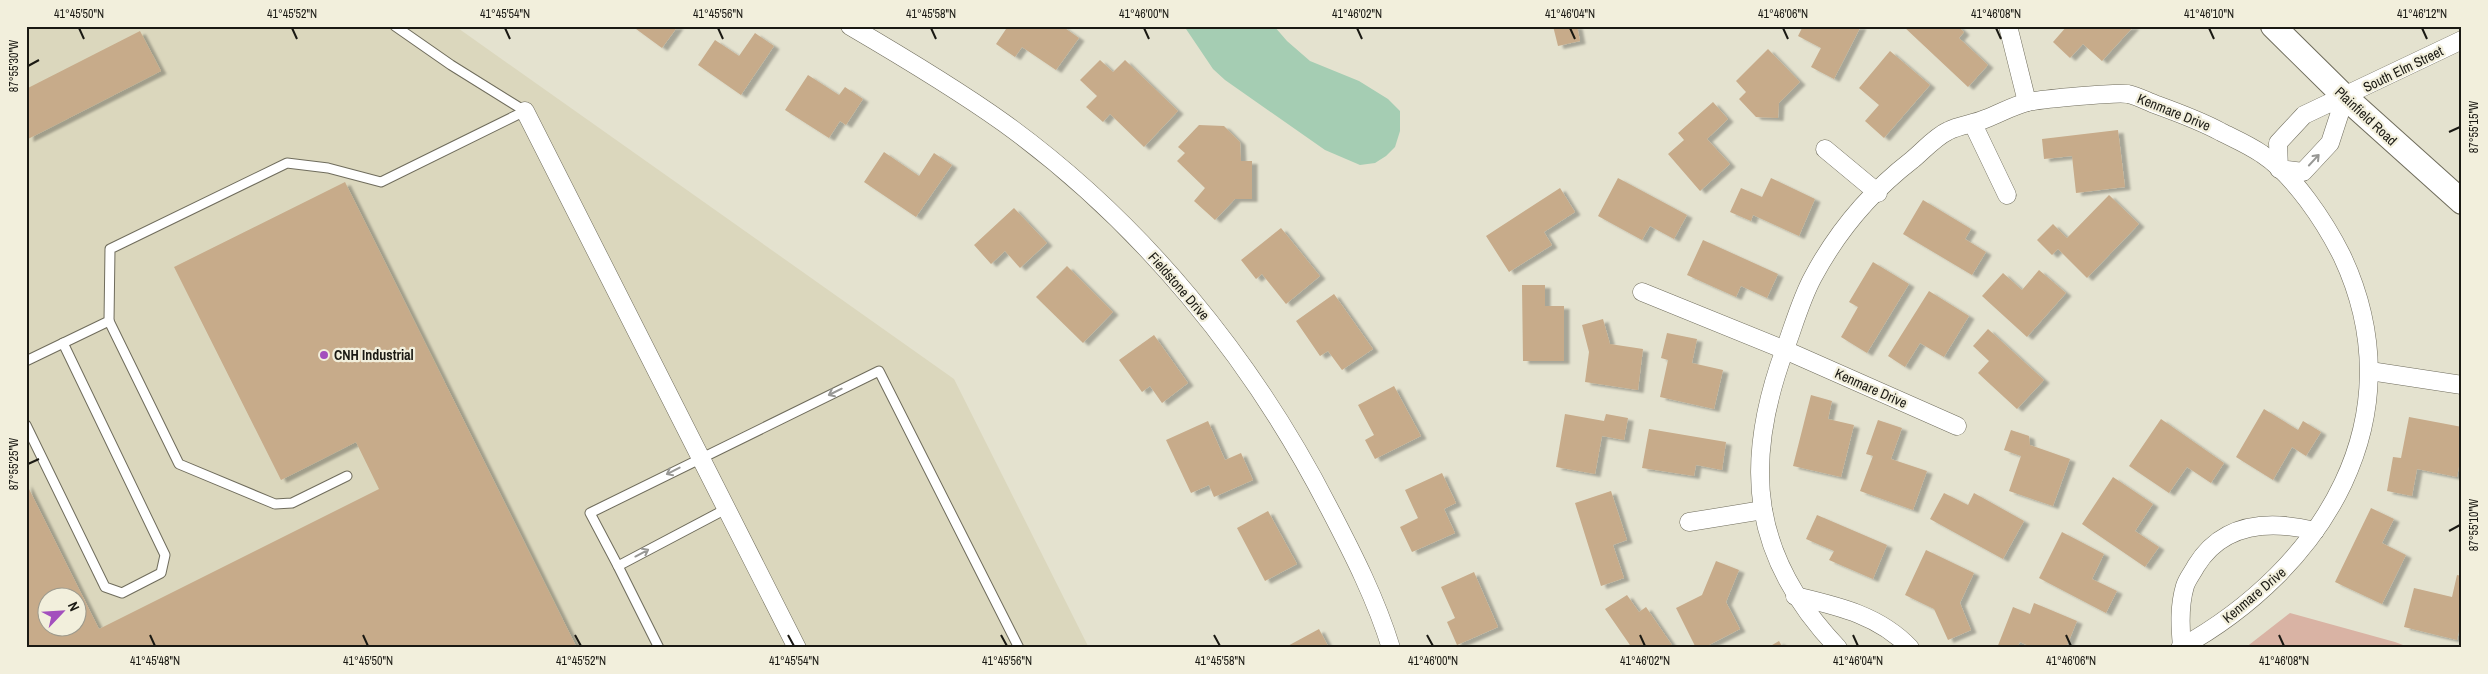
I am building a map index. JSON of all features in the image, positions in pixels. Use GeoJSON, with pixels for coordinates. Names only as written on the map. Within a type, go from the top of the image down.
{"type":"FeatureCollection","features":[{"type":"Feature","properties":{"kind":"main road","name":"Plainfield Road"},"geometry":{"type":"LineString","coordinates":[[2273,26],[2345,97],[2462,202]]}},
{"type":"Feature","properties":{"kind":"street","name":"Fieldstone Drive"},"geometry":{"type":"LineString","coordinates":[[850,26],[960,93],[1040,151],[1091,194],[1168,271],[1217,330],[1265,396],[1310,471],[1363,574],[1391,648]]}},
{"type":"Feature","properties":{"kind":"street"},"geometry":{"type":"LineString","coordinates":[[2008,26],[2028,102]]}},
{"type":"Feature","properties":{"kind":"street","name":"South Elm Street"},"geometry":{"type":"LineString","coordinates":[[2345,97],[2462,40]]}},
{"type":"Feature","properties":{"kind":"street","name":"Kenmare Drive"},"geometry":{"type":"LineString","coordinates":[[1838,648],[1817,626],[1795,596],[1771,546],[1763,510],[1760,470],[1764,428],[1775,377],[1812,279],[1844,228],[1894,174],[1949,130],[1973,124],[2028,102],[2126,93],[2203,122],[2264,155],[2314,207],[2330,231],[2350,272],[2364,316],[2370,371],[2364,423],[2354,460],[2340,492],[2315,530],[2291,563],[2214,628],[2181,647],[2179,620],[2185,584],[2202,556],[2220,540],[2246,528],[2270,524],[2288,524],[2315,530]]}},
{"type":"Feature","properties":{"kind":"street"},"geometry":{"type":"LineString","coordinates":[[2345,97],[2330,143],[2303,172],[2278,169],[2278,143],[2304,116],[2345,97]]}},
{"type":"Feature","properties":{"kind":"street"},"geometry":{"type":"LineString","coordinates":[[525,111],[798,648]]}},
{"type":"Feature","properties":{"kind":"street"},"geometry":{"type":"LineString","coordinates":[[1973,124],[2007,195]]}},
{"type":"Feature","properties":{"kind":"street"},"geometry":{"type":"LineString","coordinates":[[1825,149],[1878,193]]}},
{"type":"Feature","properties":{"kind":"street","name":"Kenmare Drive"},"geometry":{"type":"LineString","coordinates":[[1642,292],[1785,350],[1958,426]]}},
{"type":"Feature","properties":{"kind":"street"},"geometry":{"type":"LineString","coordinates":[[2370,371],[2462,385]]}},
{"type":"Feature","properties":{"kind":"street"},"geometry":{"type":"LineString","coordinates":[[1689,522],[1763,510]]}},
{"type":"Feature","properties":{"kind":"street"},"geometry":{"type":"LineString","coordinates":[[1795,596],[1871,618],[1910,648]]}},
{"type":"Feature","properties":{"kind":"lane"},"geometry":{"type":"LineString","coordinates":[[395,26],[451,65],[525,111]]}},
{"type":"Feature","properties":{"kind":"lane"},"geometry":{"type":"LineString","coordinates":[[347,476],[292,503],[275,504],[179,464],[109,321],[110,249],[287,163],[328,168],[381,182],[525,111]]}},
{"type":"Feature","properties":{"kind":"lane"},"geometry":{"type":"LineString","coordinates":[[26,361],[109,321]]}},
{"type":"Feature","properties":{"kind":"lane"},"geometry":{"type":"LineString","coordinates":[[26,425],[105,586],[122,593],[161,573],[165,555],[63,343]]}},
{"type":"Feature","properties":{"kind":"lane"},"geometry":{"type":"LineString","coordinates":[[659,648],[590,513],[700,457],[879,371],[1019,648]]}},
{"type":"Feature","properties":{"kind":"lane"},"geometry":{"type":"LineString","coordinates":[[618,566],[726,509]]}},
{"type":"Feature","properties":{"kind":"shaded area"},"geometry":{"type":"Polygon","coordinates":[[[26,26],[455,26],[954,379],[1089,648],[26,648],[26,26]]]}},
{"type":"Feature","properties":{"kind":"shaded area"},"geometry":{"type":"Polygon","coordinates":[[[1184,26],[1274,26],[1287,41],[1310,61],[1359,81],[1388,99],[1400,111],[1400,131],[1395,147],[1375,163],[1360,165],[1325,150],[1225,80],[1213,69],[1184,26]]]}},
{"type":"Feature","properties":{"kind":"shaded area"},"geometry":{"type":"Polygon","coordinates":[[[2290,613],[2395,642],[2411,648],[2245,648],[2290,613]]]}},
{"type":"Feature","properties":{"kind":"building"},"geometry":{"type":"Polygon","coordinates":[[[632,26],[678,26],[662,48],[632,26]]]}},
{"type":"Feature","properties":{"kind":"building"},"geometry":{"type":"Polygon","coordinates":[[[1008,26],[1062,26],[1079,38],[1056,70],[1022,47],[1015,57],[996,44],[1008,26]]]}},
{"type":"Feature","properties":{"kind":"building"},"geometry":{"type":"Polygon","coordinates":[[[1553,26],[1577,26],[1580,41],[1558,46],[1553,26]]]}},
{"type":"Feature","properties":{"kind":"building"},"geometry":{"type":"Polygon","coordinates":[[[1803,26],[1861,26],[1834,79],[1811,67],[1821,48],[1798,36],[1803,26]]]}},
{"type":"Feature","properties":{"kind":"building"},"geometry":{"type":"Polygon","coordinates":[[[1903,26],[1958,26],[1964,32],[1959,38],[1988,65],[1968,87],[1903,26]]]}},
{"type":"Feature","properties":{"kind":"building"},"geometry":{"type":"Polygon","coordinates":[[[2067,26],[2134,26],[2102,61],[2083,44],[2070,58],[2053,42],[2067,26]]]}},
{"type":"Feature","properties":{"kind":"building"},"geometry":{"type":"Polygon","coordinates":[[[140,31],[161,71],[28,139],[26,89],[140,31]]]}},
{"type":"Feature","properties":{"kind":"building"},"geometry":{"type":"Polygon","coordinates":[[[755,33],[774,46],[741,95],[698,65],[715,40],[739,56],[755,33]]]}},
{"type":"Feature","properties":{"kind":"building"},"geometry":{"type":"Polygon","coordinates":[[[1768,49],[1800,82],[1779,103],[1778,118],[1756,117],[1739,99],[1746,92],[1736,81],[1768,49]]]}},
{"type":"Feature","properties":{"kind":"building"},"geometry":{"type":"Polygon","coordinates":[[[1890,51],[1930,85],[1884,138],[1865,121],[1879,105],[1859,88],[1890,51]]]}},
{"type":"Feature","properties":{"kind":"building"},"geometry":{"type":"Polygon","coordinates":[[[1100,60],[1113,72],[1125,60],[1178,111],[1144,147],[1110,114],[1103,122],[1086,107],[1097,96],[1080,80],[1100,60]]]}},
{"type":"Feature","properties":{"kind":"building"},"geometry":{"type":"Polygon","coordinates":[[[808,75],[839,95],[845,87],[863,99],[846,125],[840,121],[829,138],[785,110],[808,75]]]}},
{"type":"Feature","properties":{"kind":"building"},"geometry":{"type":"Polygon","coordinates":[[[1713,102],[1728,119],[1707,139],[1730,164],[1700,191],[1668,154],[1684,140],[1678,133],[1713,102]]]}},
{"type":"Feature","properties":{"kind":"building"},"geometry":{"type":"Polygon","coordinates":[[[1199,125],[1224,126],[1240,142],[1241,161],[1252,161],[1252,199],[1235,199],[1215,220],[1194,201],[1205,188],[1177,161],[1185,153],[1178,147],[1199,125]]]}},
{"type":"Feature","properties":{"kind":"building"},"geometry":{"type":"Polygon","coordinates":[[[2118,130],[2125,187],[2076,193],[2072,156],[2044,159],[2042,139],[2118,130]]]}},
{"type":"Feature","properties":{"kind":"building"},"geometry":{"type":"Polygon","coordinates":[[[884,152],[919,176],[934,153],[952,165],[916,217],[864,182],[884,152]]]}},
{"type":"Feature","properties":{"kind":"building"},"geometry":{"type":"Polygon","coordinates":[[[1618,178],[1687,215],[1674,239],[1650,226],[1642,240],[1598,216],[1618,178]]]}},
{"type":"Feature","properties":{"kind":"building"},"geometry":{"type":"Polygon","coordinates":[[[1771,178],[1815,199],[1799,236],[1753,215],[1751,221],[1730,212],[1741,188],[1762,197],[1771,178]]]}},
{"type":"Feature","properties":{"kind":"building","name":"CNH Industrial"},"geometry":{"type":"Polygon","coordinates":[[[345,182],[577,648],[26,648],[26,483],[78,586],[38,586],[38,636],[88,636],[88,607],[99,629],[379,489],[356,442],[281,480],[174,267],[345,182]]]}},
{"type":"Feature","properties":{"kind":"building"},"geometry":{"type":"Polygon","coordinates":[[[1560,188],[1575,212],[1544,232],[1552,245],[1509,272],[1486,236],[1560,188]]]}},
{"type":"Feature","properties":{"kind":"building"},"geometry":{"type":"Polygon","coordinates":[[[2109,195],[2139,224],[2087,278],[2058,249],[2052,255],[2037,240],[2053,224],[2067,238],[2109,195]]]}},
{"type":"Feature","properties":{"kind":"building"},"geometry":{"type":"Polygon","coordinates":[[[1923,200],[1971,229],[1965,239],[1986,252],[1972,275],[1903,234],[1923,200]]]}},
{"type":"Feature","properties":{"kind":"building"},"geometry":{"type":"Polygon","coordinates":[[[1014,208],[1047,243],[1020,268],[1005,251],[991,264],[974,245],[1014,208]]]}},
{"type":"Feature","properties":{"kind":"building"},"geometry":{"type":"Polygon","coordinates":[[[1281,228],[1320,276],[1286,304],[1262,274],[1256,279],[1241,260],[1281,228]]]}},
{"type":"Feature","properties":{"kind":"building"},"geometry":{"type":"Polygon","coordinates":[[[1703,240],[1778,274],[1767,298],[1741,286],[1736,297],[1687,275],[1703,240]]]}},
{"type":"Feature","properties":{"kind":"building"},"geometry":{"type":"Polygon","coordinates":[[[1873,262],[1909,284],[1867,353],[1841,337],[1858,307],[1849,302],[1873,262]]]}},
{"type":"Feature","properties":{"kind":"building"},"geometry":{"type":"Polygon","coordinates":[[[1067,266],[1113,312],[1083,343],[1036,297],[1067,266]]]}},
{"type":"Feature","properties":{"kind":"building"},"geometry":{"type":"Polygon","coordinates":[[[2039,270],[2066,293],[2027,337],[1982,296],[2003,273],[2022,290],[2039,270]]]}},
{"type":"Feature","properties":{"kind":"building"},"geometry":{"type":"Polygon","coordinates":[[[1522,285],[1545,285],[1545,306],[1564,306],[1564,361],[1523,361],[1522,285]]]}},
{"type":"Feature","properties":{"kind":"building"},"geometry":{"type":"Polygon","coordinates":[[[1929,291],[1969,316],[1944,357],[1920,343],[1905,367],[1888,356],[1929,291]]]}},
{"type":"Feature","properties":{"kind":"building"},"geometry":{"type":"Polygon","coordinates":[[[1334,294],[1373,349],[1342,370],[1328,351],[1320,356],[1296,321],[1334,294]]]}},
{"type":"Feature","properties":{"kind":"building"},"geometry":{"type":"Polygon","coordinates":[[[1603,319],[1610,344],[1643,349],[1638,390],[1585,382],[1589,352],[1582,325],[1603,319]]]}},
{"type":"Feature","properties":{"kind":"building"},"geometry":{"type":"Polygon","coordinates":[[[1988,329],[2044,380],[2017,409],[1978,373],[1989,361],[1973,346],[1988,329]]]}},
{"type":"Feature","properties":{"kind":"building"},"geometry":{"type":"Polygon","coordinates":[[[1667,333],[1697,339],[1692,363],[1723,370],[1714,409],[1660,397],[1668,360],[1661,358],[1667,333]]]}},
{"type":"Feature","properties":{"kind":"building"},"geometry":{"type":"Polygon","coordinates":[[[1154,335],[1188,383],[1162,403],[1150,386],[1142,392],[1119,360],[1154,335]]]}},
{"type":"Feature","properties":{"kind":"building"},"geometry":{"type":"Polygon","coordinates":[[[1394,386],[1421,436],[1375,459],[1365,440],[1374,435],[1358,405],[1394,386]]]}},
{"type":"Feature","properties":{"kind":"building"},"geometry":{"type":"Polygon","coordinates":[[[1811,395],[1832,401],[1828,419],[1854,425],[1841,477],[1793,466],[1811,395]]]}},
{"type":"Feature","properties":{"kind":"building"},"geometry":{"type":"Polygon","coordinates":[[[2264,409],[2298,430],[2303,421],[2321,432],[2306,456],[2292,447],[2273,480],[2236,457],[2264,409]]]}},
{"type":"Feature","properties":{"kind":"building"},"geometry":{"type":"Polygon","coordinates":[[[1565,414],[1604,421],[1606,414],[1628,418],[1624,440],[1602,436],[1595,474],[1556,467],[1565,414]]]}},
{"type":"Feature","properties":{"kind":"building"},"geometry":{"type":"Polygon","coordinates":[[[2409,417],[2462,427],[2462,450],[2457,477],[2417,469],[2412,496],[2387,491],[2393,457],[2401,458],[2409,417]]]}},
{"type":"Feature","properties":{"kind":"building"},"geometry":{"type":"Polygon","coordinates":[[[2161,419],[2224,463],[2211,483],[2187,467],[2169,493],[2129,466],[2161,419]]]}},
{"type":"Feature","properties":{"kind":"building"},"geometry":{"type":"Polygon","coordinates":[[[1878,420],[1902,428],[1891,459],[1927,471],[1913,510],[1860,491],[1873,456],[1866,454],[1878,420]]]}},
{"type":"Feature","properties":{"kind":"building"},"geometry":{"type":"Polygon","coordinates":[[[1208,421],[1225,460],[1241,453],[1253,480],[1214,497],[1209,485],[1191,493],[1166,440],[1208,421]]]}},
{"type":"Feature","properties":{"kind":"building"},"geometry":{"type":"Polygon","coordinates":[[[1649,429],[1726,442],[1722,470],[1696,465],[1694,476],[1642,468],[1649,429]]]}},
{"type":"Feature","properties":{"kind":"building"},"geometry":{"type":"Polygon","coordinates":[[[2011,430],[2029,436],[2030,445],[2070,459],[2053,506],[2009,491],[2021,456],[2004,450],[2011,430]]]}},
{"type":"Feature","properties":{"kind":"building"},"geometry":{"type":"Polygon","coordinates":[[[1442,473],[1456,503],[1444,509],[1455,533],[1412,552],[1400,527],[1418,518],[1405,490],[1442,473]]]}},
{"type":"Feature","properties":{"kind":"building"},"geometry":{"type":"Polygon","coordinates":[[[2113,477],[2153,504],[2135,531],[2159,547],[2145,567],[2082,524],[2113,477]]]}},
{"type":"Feature","properties":{"kind":"building"},"geometry":{"type":"Polygon","coordinates":[[[1611,491],[1627,540],[1613,545],[1624,578],[1601,586],[1575,503],[1611,491]]]}},
{"type":"Feature","properties":{"kind":"building"},"geometry":{"type":"Polygon","coordinates":[[[1944,493],[1968,505],[1974,493],[2024,521],[2003,559],[1930,519],[1944,493]]]}},
{"type":"Feature","properties":{"kind":"building"},"geometry":{"type":"Polygon","coordinates":[[[2371,508],[2394,519],[2382,543],[2406,555],[2382,604],[2335,582],[2371,508]]]}},
{"type":"Feature","properties":{"kind":"building"},"geometry":{"type":"Polygon","coordinates":[[[1268,511],[1297,564],[1265,581],[1237,528],[1268,511]]]}},
{"type":"Feature","properties":{"kind":"building"},"geometry":{"type":"Polygon","coordinates":[[[1817,515],[1887,545],[1873,579],[1829,560],[1834,551],[1806,539],[1817,515]]]}},
{"type":"Feature","properties":{"kind":"building"},"geometry":{"type":"Polygon","coordinates":[[[2062,532],[2104,554],[2092,579],[2117,591],[2106,613],[2039,578],[2062,532]]]}},
{"type":"Feature","properties":{"kind":"building"},"geometry":{"type":"Polygon","coordinates":[[[1926,550],[1974,573],[1960,603],[1971,630],[1948,640],[1934,609],[1905,595],[1926,550]]]}},
{"type":"Feature","properties":{"kind":"building"},"geometry":{"type":"Polygon","coordinates":[[[1716,561],[1739,570],[1726,602],[1740,629],[1703,648],[1696,648],[1676,608],[1702,595],[1716,561]]]}},
{"type":"Feature","properties":{"kind":"building"},"geometry":{"type":"Polygon","coordinates":[[[1474,572],[1498,627],[1457,645],[1447,622],[1455,618],[1441,587],[1474,572]]]}},
{"type":"Feature","properties":{"kind":"building"},"geometry":{"type":"Polygon","coordinates":[[[2457,575],[2462,576],[2462,619],[2457,640],[2404,627],[2414,588],[2452,597],[2457,575]]]}},
{"type":"Feature","properties":{"kind":"building"},"geometry":{"type":"Polygon","coordinates":[[[1627,595],[1639,612],[1646,607],[1674,648],[1632,648],[1605,609],[1627,595]]]}},
{"type":"Feature","properties":{"kind":"building"},"geometry":{"type":"Polygon","coordinates":[[[2034,603],[2077,621],[2066,648],[2033,648],[2020,642],[2017,648],[1997,648],[2013,607],[2030,614],[2034,603]]]}},
{"type":"Feature","properties":{"kind":"building"},"geometry":{"type":"Polygon","coordinates":[[[1319,629],[1329,648],[1284,648],[1319,629]]]}},
{"type":"Feature","properties":{"kind":"building"},"geometry":{"type":"Polygon","coordinates":[[[1779,641],[1783,648],[1767,648],[1779,641]]]}},
{"type":"Feature","properties":{"kind":"place","name":"CNH Industrial"},"geometry":{"type":"Point","coordinates":[324,355]}}]}
